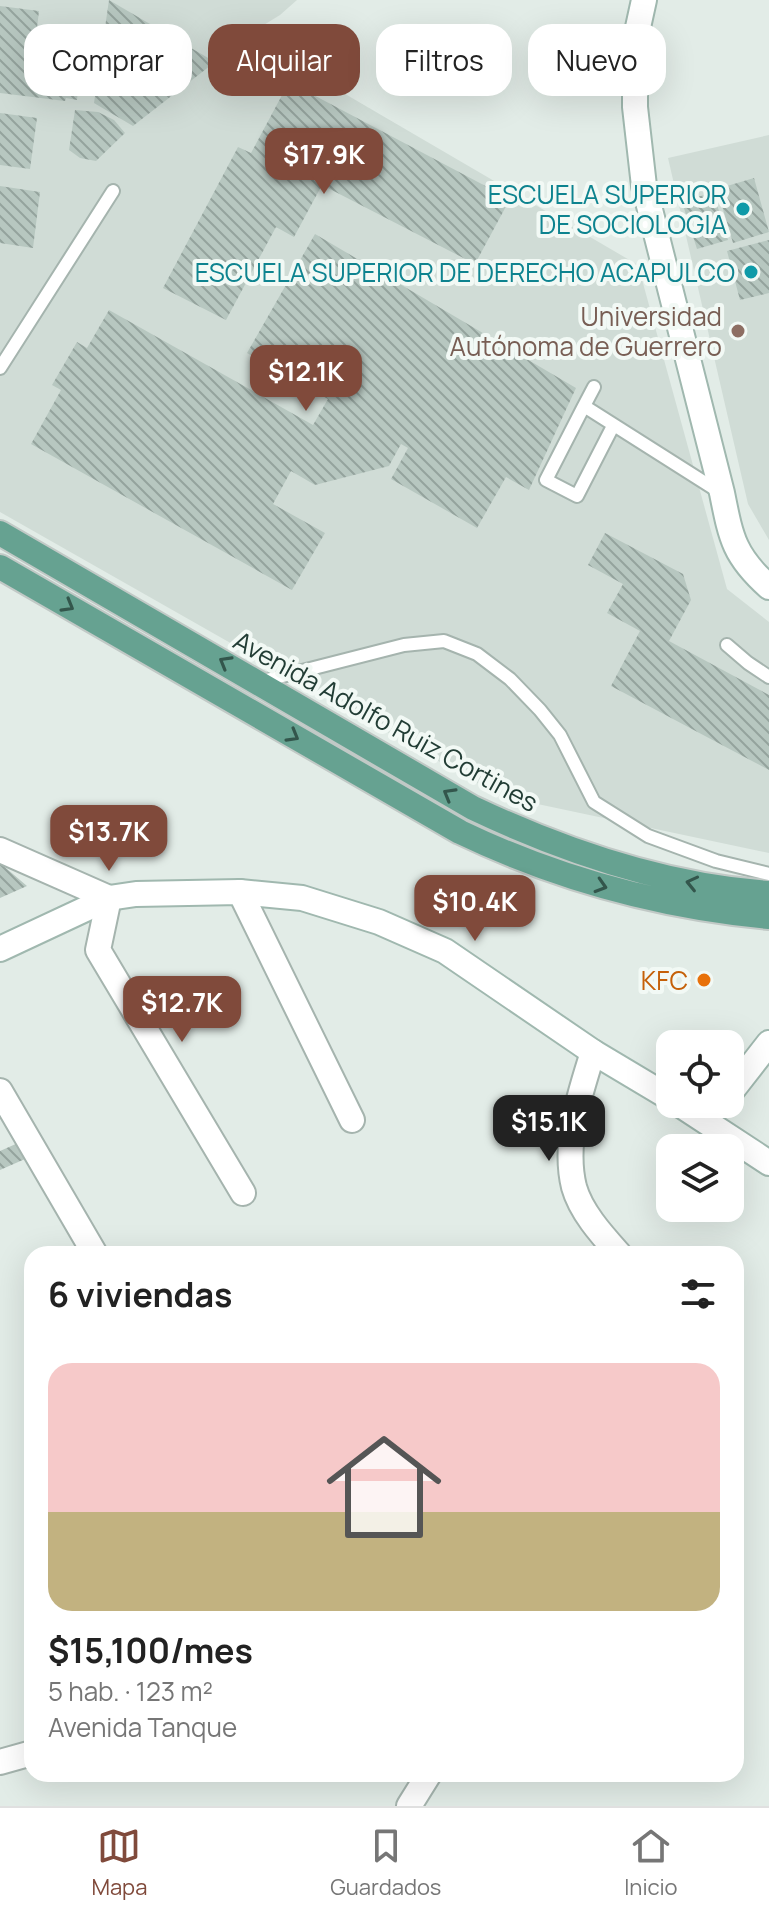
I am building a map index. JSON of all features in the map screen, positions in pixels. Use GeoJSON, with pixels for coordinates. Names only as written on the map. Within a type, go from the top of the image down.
{"type":"FeatureCollection","features":[{"type":"Feature","properties":{"kind":"main road","name":"Avenida Adolfo Ruiz Cortines"},"geometry":{"type":"LineString","coordinates":[[0,533],[473,808],[529,834],[604,860],[720,890],[768,912]]}},
{"type":"Feature","properties":{"kind":"main road","name":"Avenida Adolfo Ruiz Cortines"},"geometry":{"type":"LineString","coordinates":[[0,567],[460,832],[518,860],[613,890],[693,908],[768,912]]}},
{"type":"Feature","properties":{"kind":"street"},"geometry":{"type":"LineString","coordinates":[[644,0],[635,41],[635,107],[644,186],[722,493],[731,540],[751,571],[769,587]]}},
{"type":"Feature","properties":{"kind":"street"},"geometry":{"type":"LineString","coordinates":[[0,850],[109,898]]}},
{"type":"Feature","properties":{"kind":"street"},"geometry":{"type":"LineString","coordinates":[[240,892],[352,1120]]}},
{"type":"Feature","properties":{"kind":"street"},"geometry":{"type":"LineString","coordinates":[[0,949],[109,898],[136,894],[240,892],[302,898],[379,922],[445,951],[593,1052],[656,1090]]}},
{"type":"Feature","properties":{"kind":"street"},"geometry":{"type":"LineString","coordinates":[[109,898],[98,950],[243,1193]]}},
{"type":"Feature","properties":{"kind":"street"},"geometry":{"type":"LineString","coordinates":[[744,1075],[769,1043]]}},
{"type":"Feature","properties":{"kind":"street"},"geometry":{"type":"LineString","coordinates":[[593,1052],[574,1116],[574,1187],[595,1226],[612,1246]]}},
{"type":"Feature","properties":{"kind":"street"},"geometry":{"type":"LineString","coordinates":[[0,1091],[90,1246]]}},
{"type":"Feature","properties":{"kind":"street"},"geometry":{"type":"LineString","coordinates":[[720,1118],[769,1163]]}},
{"type":"Feature","properties":{"kind":"street"},"geometry":{"type":"LineString","coordinates":[[0,1762],[24,1755]]}},
{"type":"Feature","properties":{"kind":"street"},"geometry":{"type":"LineString","coordinates":[[409,1806],[424,1782]]}},
{"type":"Feature","properties":{"kind":"lane"},"geometry":{"type":"LineString","coordinates":[[0,368],[113,191]]}},
{"type":"Feature","properties":{"kind":"lane"},"geometry":{"type":"LineString","coordinates":[[594,387],[546,480],[577,496],[613,426]]}},
{"type":"Feature","properties":{"kind":"lane"},"geometry":{"type":"LineString","coordinates":[[584,406],[722,493]]}},
{"type":"Feature","properties":{"kind":"lane"},"geometry":{"type":"LineString","coordinates":[[259,682],[404,645],[444,641],[477,654],[510,679],[540,710],[560,735],[594,802],[648,836],[716,861],[769,874]]}},
{"type":"Feature","properties":{"kind":"lane"},"geometry":{"type":"LineString","coordinates":[[727,645],[769,677]]}},
{"type":"Feature","properties":{"kind":"shaded area"},"geometry":{"type":"Polygon","coordinates":[[[0,0],[297,0],[265,24],[208,24],[208,96],[349,96],[638,265],[727,589],[769,622],[769,853],[500,796],[0,512],[0,0]]]}},
{"type":"Feature","properties":{"kind":"shaded area","name":"Universidad Autónoma de Guerrero"},"geometry":{"type":"Polygon","coordinates":[[[769,135],[769,540],[748,504],[668,158],[769,135]]]}},
{"type":"Feature","properties":{"kind":"building"},"geometry":{"type":"Polygon","coordinates":[[[109,0],[150,24],[106,24],[109,0]]]}},
{"type":"Feature","properties":{"kind":"building"},"geometry":{"type":"Polygon","coordinates":[[[0,6],[39,11],[37,24],[24,24],[24,96],[0,93],[0,6]]]}},
{"type":"Feature","properties":{"kind":"building"},"geometry":{"type":"Polygon","coordinates":[[[192,49],[208,58],[208,67],[192,80],[192,49]]]}},
{"type":"Feature","properties":{"kind":"building"},"geometry":{"type":"Polygon","coordinates":[[[24,96],[77,96],[77,100],[66,98],[65,101],[24,96]]]}},
{"type":"Feature","properties":{"kind":"building"},"geometry":{"type":"Polygon","coordinates":[[[95,96],[171,96],[133,126],[94,103],[95,96]]]}},
{"type":"Feature","properties":{"kind":"building"},"geometry":{"type":"Polygon","coordinates":[[[282,96],[315,96],[510,199],[475,264],[322,185],[294,237],[276,227],[226,320],[163,288],[238,147],[251,153],[282,96]]]}},
{"type":"Feature","properties":{"kind":"building"},"geometry":{"type":"Polygon","coordinates":[[[75,110],[98,112],[114,120],[125,133],[96,161],[80,158],[69,150],[75,110]]]}},
{"type":"Feature","properties":{"kind":"building"},"geometry":{"type":"Polygon","coordinates":[[[0,113],[37,118],[30,169],[0,165],[0,113]]]}},
{"type":"Feature","properties":{"kind":"building","name":"ESCUELA SUPERIOR DE SOCIOLOGIA"},"geometry":{"type":"Polygon","coordinates":[[[754,178],[769,232],[733,243],[717,189],[754,178]]]}},
{"type":"Feature","properties":{"kind":"building"},"geometry":{"type":"Polygon","coordinates":[[[0,186],[40,192],[33,248],[0,243],[0,186]]]}},
{"type":"Feature","properties":{"kind":"building","name":"ESCUELA SUPERIOR DE SOCIOLOGIA"},"geometry":{"type":"Polygon","coordinates":[[[713,192],[728,240],[697,249],[682,202],[713,192]]]}},
{"type":"Feature","properties":{"kind":"building"},"geometry":{"type":"Polygon","coordinates":[[[315,234],[576,388],[529,490],[506,477],[477,528],[391,479],[408,448],[401,444],[389,466],[315,485],[291,471],[273,504],[325,533],[292,590],[31,444],[61,390],[52,385],[77,342],[87,348],[109,310],[313,425],[328,399],[247,353],[315,234]]]}},
{"type":"Feature","properties":{"kind":"building","name":"ESCUELA SUPERIOR DE DERECHO ACAPULCO"},"geometry":{"type":"Polygon","coordinates":[[[769,240],[769,293],[740,300],[727,251],[769,240]]]}},
{"type":"Feature","properties":{"kind":"building"},"geometry":{"type":"Polygon","coordinates":[[[605,533],[683,574],[691,600],[669,641],[769,695],[769,770],[611,686],[640,631],[607,613],[623,584],[588,565],[605,533]]]}},
{"type":"Feature","properties":{"kind":"building"},"geometry":{"type":"Polygon","coordinates":[[[0,863],[27,886],[0,898],[0,863]]]}},
{"type":"Feature","properties":{"kind":"building"},"geometry":{"type":"Polygon","coordinates":[[[18,1143],[25,1159],[0,1170],[0,1151],[18,1143]]]}},
{"type":"Feature","properties":{"kind":"place","name":"ESCUELA SUPERIOR DE SOCIOLOGIA"},"geometry":{"type":"Point","coordinates":[743,209]}},
{"type":"Feature","properties":{"kind":"place","name":"ESCUELA SUPERIOR DE DERECHO ACAPULCO"},"geometry":{"type":"Point","coordinates":[751,272]}},
{"type":"Feature","properties":{"kind":"place","name":"Universidad Autónoma de Guerrero"},"geometry":{"type":"Point","coordinates":[738,331]}},
{"type":"Feature","properties":{"kind":"place","name":"KFC"},"geometry":{"type":"Point","coordinates":[704,980]}}]}
